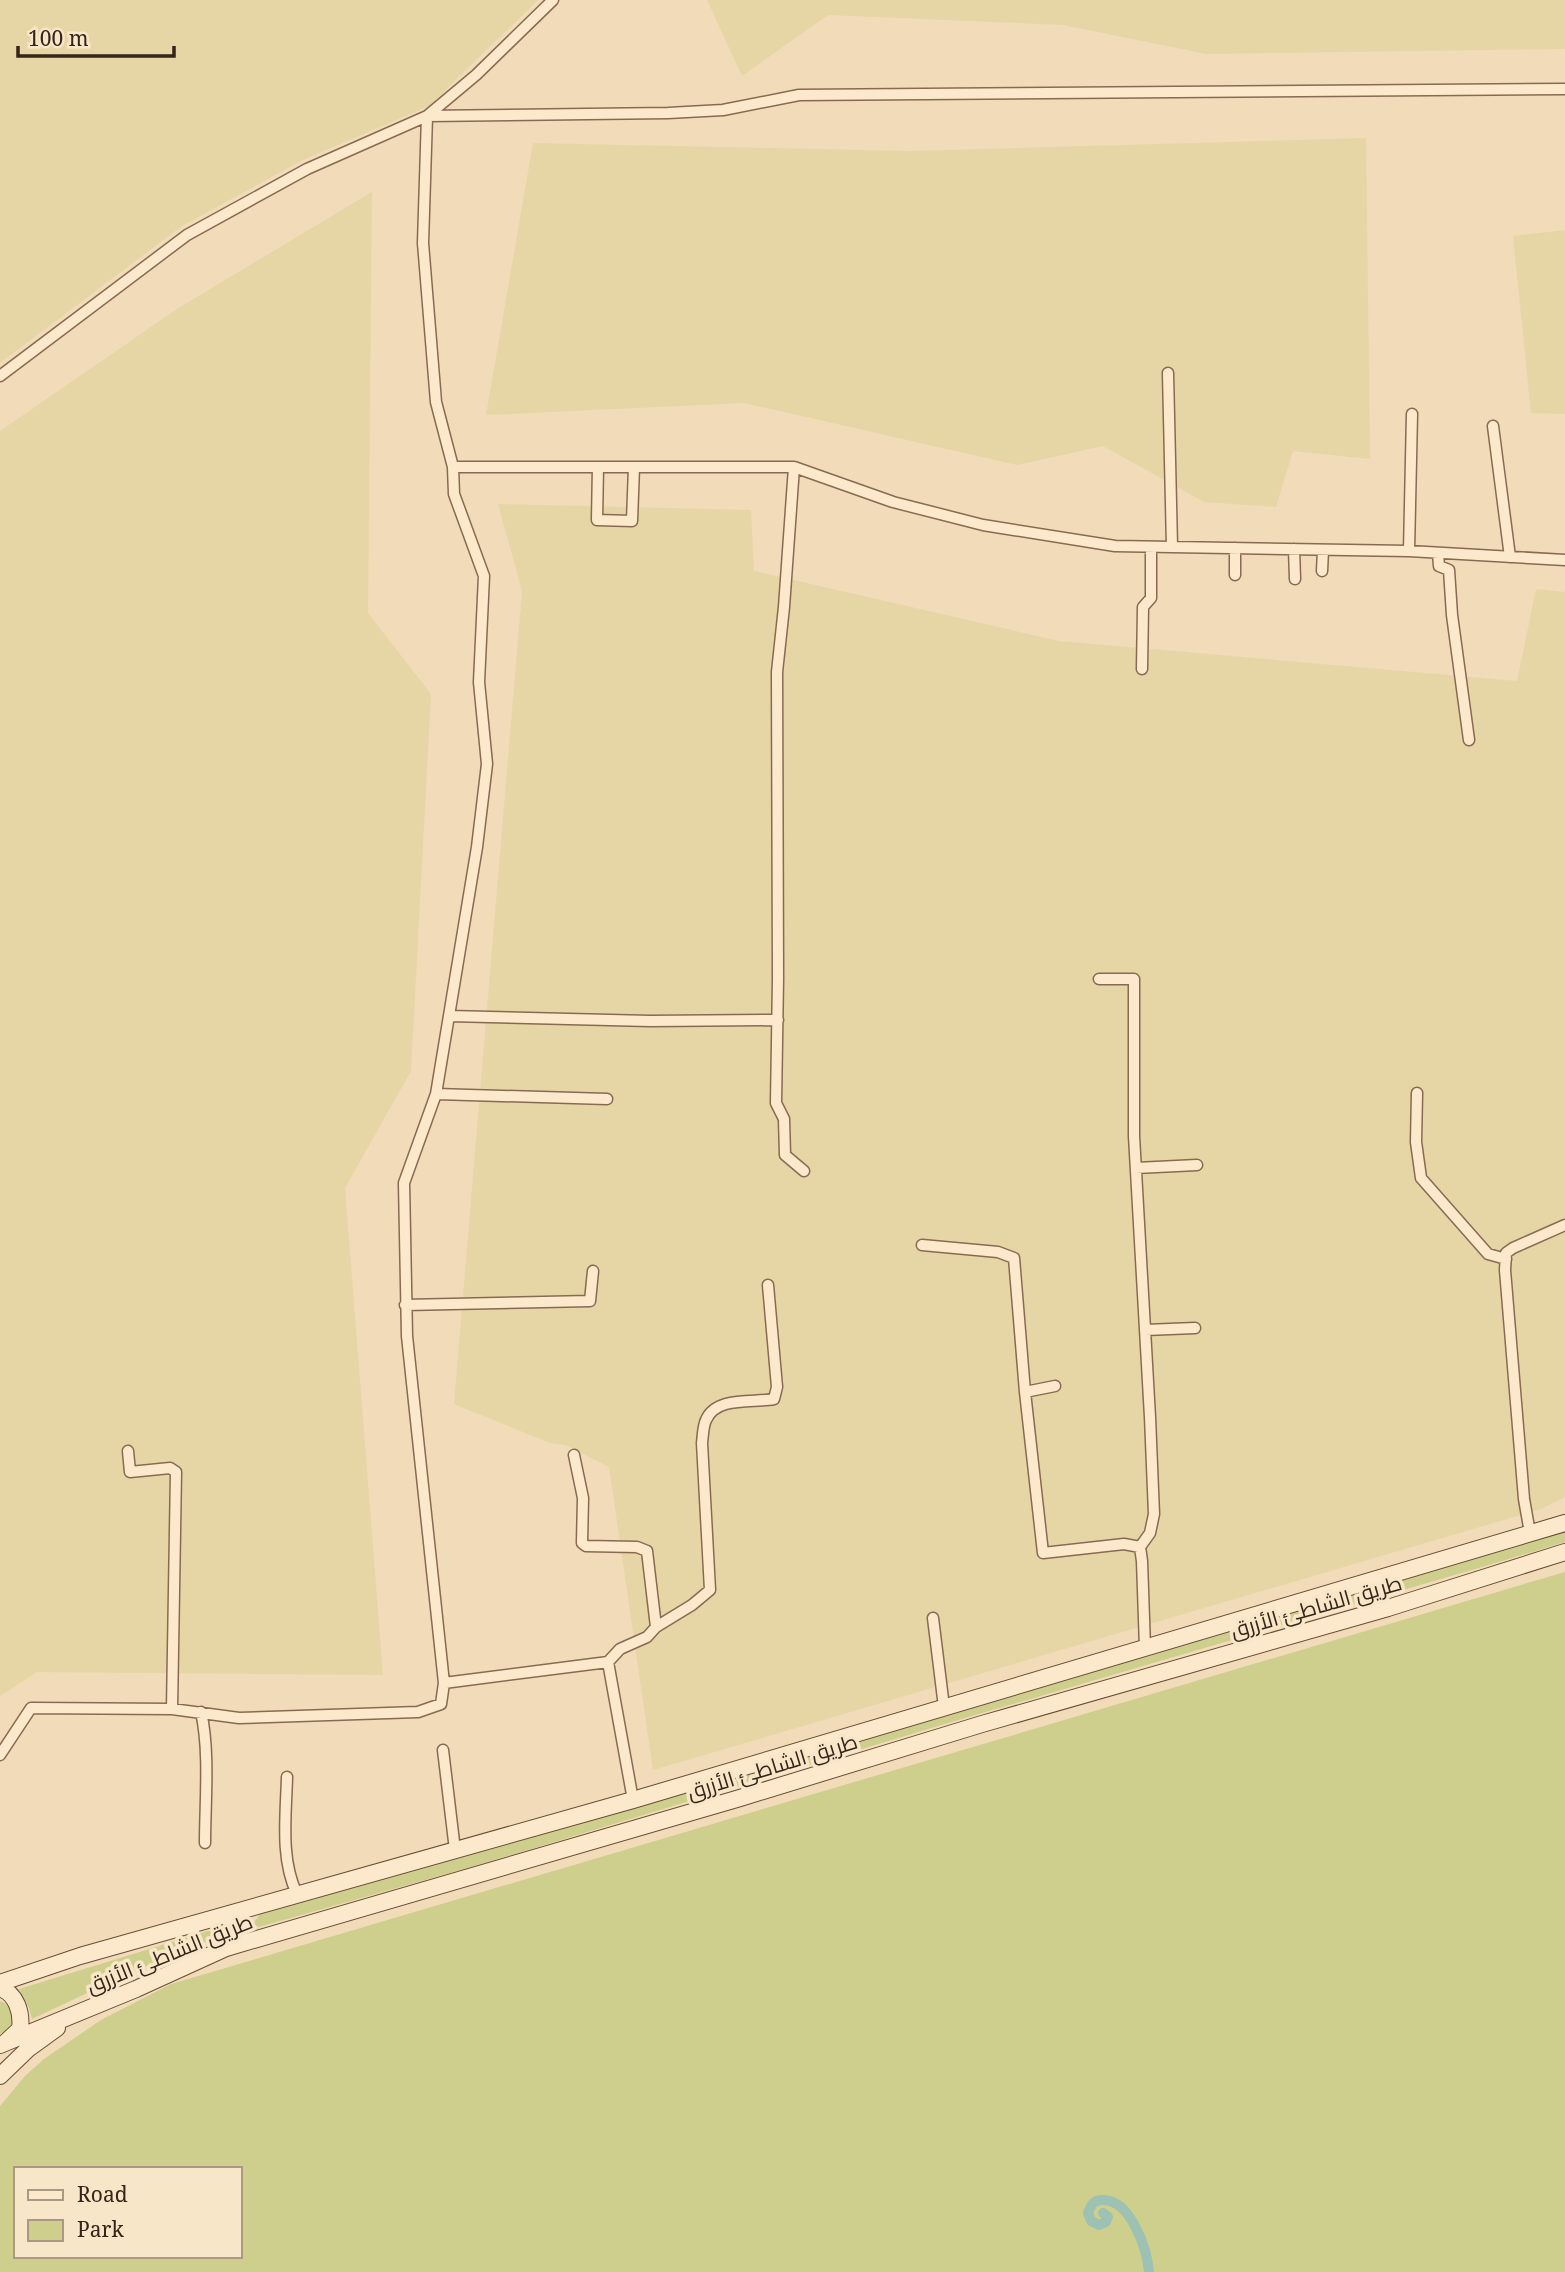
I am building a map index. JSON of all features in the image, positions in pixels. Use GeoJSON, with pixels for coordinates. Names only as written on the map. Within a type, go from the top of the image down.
{"type":"FeatureCollection","features":[{"type":"Feature","properties":{"kind":"main road","name":"طريق الشاطئ الأزرق"},"geometry":{"type":"LineString","coordinates":[[0,1986],[80,1956],[633,1800],[1565,1523]]}},
{"type":"Feature","properties":{"kind":"main road","name":"طريق الشاطئ الأزرق"},"geometry":{"type":"LineString","coordinates":[[1,2046],[233,1947],[982,1724],[1388,1608],[1565,1552]]}},
{"type":"Feature","properties":{"kind":"main road"},"geometry":{"type":"LineString","coordinates":[[0,1986],[13,1998],[22,2016],[20,2029],[1,2046]]}},
{"type":"Feature","properties":{"kind":"main road"},"geometry":{"type":"LineString","coordinates":[[0,2076],[28,2049],[75,2014]]}},
{"type":"Feature","properties":{"kind":"street"},"geometry":{"type":"LineString","coordinates":[[0,376],[187,235],[307,169],[428,116],[476,75],[553,0]]}},
{"type":"Feature","properties":{"kind":"street"},"geometry":{"type":"LineString","coordinates":[[428,116],[723,110],[799,95],[1565,89]]}},
{"type":"Feature","properties":{"kind":"street"},"geometry":{"type":"LineString","coordinates":[[0,1755],[31,1708],[172,1709],[239,1718],[418,1712],[441,1704],[444,1683],[407,1336],[404,1183],[436,1094],[477,847],[487,764],[479,682],[484,576],[454,494],[453,467],[436,402],[423,243],[428,116]]}},
{"type":"Feature","properties":{"kind":"street"},"geometry":{"type":"LineString","coordinates":[[1168,373],[1171,547]]}},
{"type":"Feature","properties":{"kind":"street"},"geometry":{"type":"LineString","coordinates":[[1409,551],[1412,414]]}},
{"type":"Feature","properties":{"kind":"street"},"geometry":{"type":"LineString","coordinates":[[1493,426],[1510,557]]}},
{"type":"Feature","properties":{"kind":"street"},"geometry":{"type":"LineString","coordinates":[[453,467],[793,467],[892,502],[983,525],[1115,546],[1409,551],[1565,560]]}},
{"type":"Feature","properties":{"kind":"street"},"geometry":{"type":"LineString","coordinates":[[598,467],[597,520],[632,520],[634,467]]}},
{"type":"Feature","properties":{"kind":"street"},"geometry":{"type":"LineString","coordinates":[[793,467],[777,672],[776,1103],[785,1119],[785,1155],[804,1171]]}},
{"type":"Feature","properties":{"kind":"street"},"geometry":{"type":"LineString","coordinates":[[1142,669],[1143,607],[1151,598],[1152,547]]}},
{"type":"Feature","properties":{"kind":"street"},"geometry":{"type":"LineString","coordinates":[[1235,548],[1235,575]]}},
{"type":"Feature","properties":{"kind":"street"},"geometry":{"type":"LineString","coordinates":[[1294,549],[1295,579]]}},
{"type":"Feature","properties":{"kind":"street"},"geometry":{"type":"LineString","coordinates":[[1322,550],[1322,570]]}},
{"type":"Feature","properties":{"kind":"street"},"geometry":{"type":"LineString","coordinates":[[1438,553],[1439,566],[1449,570],[1452,615],[1469,740]]}},
{"type":"Feature","properties":{"kind":"street"},"geometry":{"type":"LineString","coordinates":[[1099,979],[1134,979],[1136,1168],[1154,1514],[1150,1532],[1140,1547],[1145,1648]]}},
{"type":"Feature","properties":{"kind":"street"},"geometry":{"type":"LineString","coordinates":[[449,1016],[636,1021],[778,1020]]}},
{"type":"Feature","properties":{"kind":"street"},"geometry":{"type":"LineString","coordinates":[[1417,1093],[1416,1142],[1421,1178],[1488,1254],[1506,1259]]}},
{"type":"Feature","properties":{"kind":"street"},"geometry":{"type":"LineString","coordinates":[[436,1094],[607,1099]]}},
{"type":"Feature","properties":{"kind":"street"},"geometry":{"type":"LineString","coordinates":[[1136,1168],[1197,1165]]}},
{"type":"Feature","properties":{"kind":"street"},"geometry":{"type":"LineString","coordinates":[[1531,1533],[1524,1499],[1506,1253],[1565,1225]]}},
{"type":"Feature","properties":{"kind":"street"},"geometry":{"type":"LineString","coordinates":[[922,1245],[998,1252],[1014,1258],[1025,1392],[1043,1553],[1124,1544],[1140,1547]]}},
{"type":"Feature","properties":{"kind":"street"},"geometry":{"type":"LineString","coordinates":[[405,1305],[590,1301],[593,1271]]}},
{"type":"Feature","properties":{"kind":"street"},"geometry":{"type":"LineString","coordinates":[[444,1683],[608,1662],[620,1649],[647,1637],[656,1627],[692,1605],[710,1590],[702,1443],[706,1418],[716,1407],[733,1402],[774,1399],[776,1387],[768,1285]]}},
{"type":"Feature","properties":{"kind":"street"},"geometry":{"type":"LineString","coordinates":[[1145,1330],[1195,1328]]}},
{"type":"Feature","properties":{"kind":"street"},"geometry":{"type":"LineString","coordinates":[[1025,1392],[1055,1386]]}},
{"type":"Feature","properties":{"kind":"street"},"geometry":{"type":"LineString","coordinates":[[128,1451],[130,1472],[170,1468],[176,1472],[172,1709]]}},
{"type":"Feature","properties":{"kind":"street"},"geometry":{"type":"LineString","coordinates":[[574,1455],[583,1498],[582,1542],[586,1546],[637,1547],[646,1551],[656,1627]]}},
{"type":"Feature","properties":{"kind":"street"},"geometry":{"type":"LineString","coordinates":[[933,1618],[944,1707]]}},
{"type":"Feature","properties":{"kind":"street"},"geometry":{"type":"LineString","coordinates":[[608,1662],[633,1800]]}},
{"type":"Feature","properties":{"kind":"street"},"geometry":{"type":"LineString","coordinates":[[201,1712],[205,1753],[205,1843]]}},
{"type":"Feature","properties":{"kind":"street"},"geometry":{"type":"LineString","coordinates":[[443,1750],[455,1850]]}},
{"type":"Feature","properties":{"kind":"street"},"geometry":{"type":"LineString","coordinates":[[287,1777],[285,1831],[290,1880],[297,1894]]}},
{"type":"Feature","properties":{"kind":"street"},"geometry":{"type":"LineString","coordinates":[[226,1914],[233,1947]]}},
{"type":"Feature","properties":{"kind":"shaded area"},"geometry":{"type":"Polygon","coordinates":[[[0,0],[538,0],[429,106],[303,160],[182,226],[0,363],[0,0]]]}},
{"type":"Feature","properties":{"kind":"shaded area"},"geometry":{"type":"Polygon","coordinates":[[[707,0],[1565,0],[1565,49],[1206,54],[1063,25],[828,15],[742,76],[707,0]]]}},
{"type":"Feature","properties":{"kind":"shaded area"},"geometry":{"type":"Polygon","coordinates":[[[1366,138],[1370,459],[1293,451],[1276,507],[1204,502],[1103,446],[1017,465],[744,403],[486,415],[533,143],[909,151],[1366,138]]]}},
{"type":"Feature","properties":{"kind":"shaded area"},"geometry":{"type":"Polygon","coordinates":[[[372,192],[368,613],[431,694],[411,1071],[345,1188],[383,1675],[37,1672],[0,1696],[0,431],[177,309],[372,192]]]}},
{"type":"Feature","properties":{"kind":"shaded area"},"geometry":{"type":"Polygon","coordinates":[[[1565,230],[1565,414],[1531,413],[1513,236],[1565,230]]]}},
{"type":"Feature","properties":{"kind":"shaded area"},"geometry":{"type":"Polygon","coordinates":[[[498,504],[751,510],[754,571],[1059,641],[1517,681],[1536,589],[1565,592],[1565,1497],[1541,1509],[653,1770],[609,1467],[565,1445],[550,1443],[454,1404],[522,591],[498,504]]]}},
{"type":"Feature","properties":{"kind":"green space"},"geometry":{"type":"Polygon","coordinates":[[[1565,1530],[1565,1542],[1499,1562],[938,1726],[478,1865],[259,1927],[253,1924],[260,1914],[692,1791],[1565,1530]]]}},
{"type":"Feature","properties":{"kind":"green space"},"geometry":{"type":"Polygon","coordinates":[[[1565,1572],[1565,2272],[0,2272],[0,2106],[25,2076],[44,2059],[101,2020],[171,1984],[1565,1572]]]}},
{"type":"Feature","properties":{"kind":"green space"},"geometry":{"type":"Polygon","coordinates":[[[208,1931],[213,1935],[210,1940],[132,1972],[32,2019],[19,1989],[208,1931]]]}},
{"type":"Feature","properties":{"kind":"green space"},"geometry":{"type":"Polygon","coordinates":[[[0,2001],[11,2006],[14,2021],[9,2029],[0,2034],[0,2001]]]}},
{"type":"Feature","properties":{"kind":"waterway"},"geometry":{"type":"LineString","coordinates":[[1103,2213],[1108,2217],[1106,2222],[1099,2225],[1091,2221],[1088,2213],[1093,2203],[1104,2200],[1114,2202],[1130,2217],[1141,2239],[1149,2272]]}}]}
